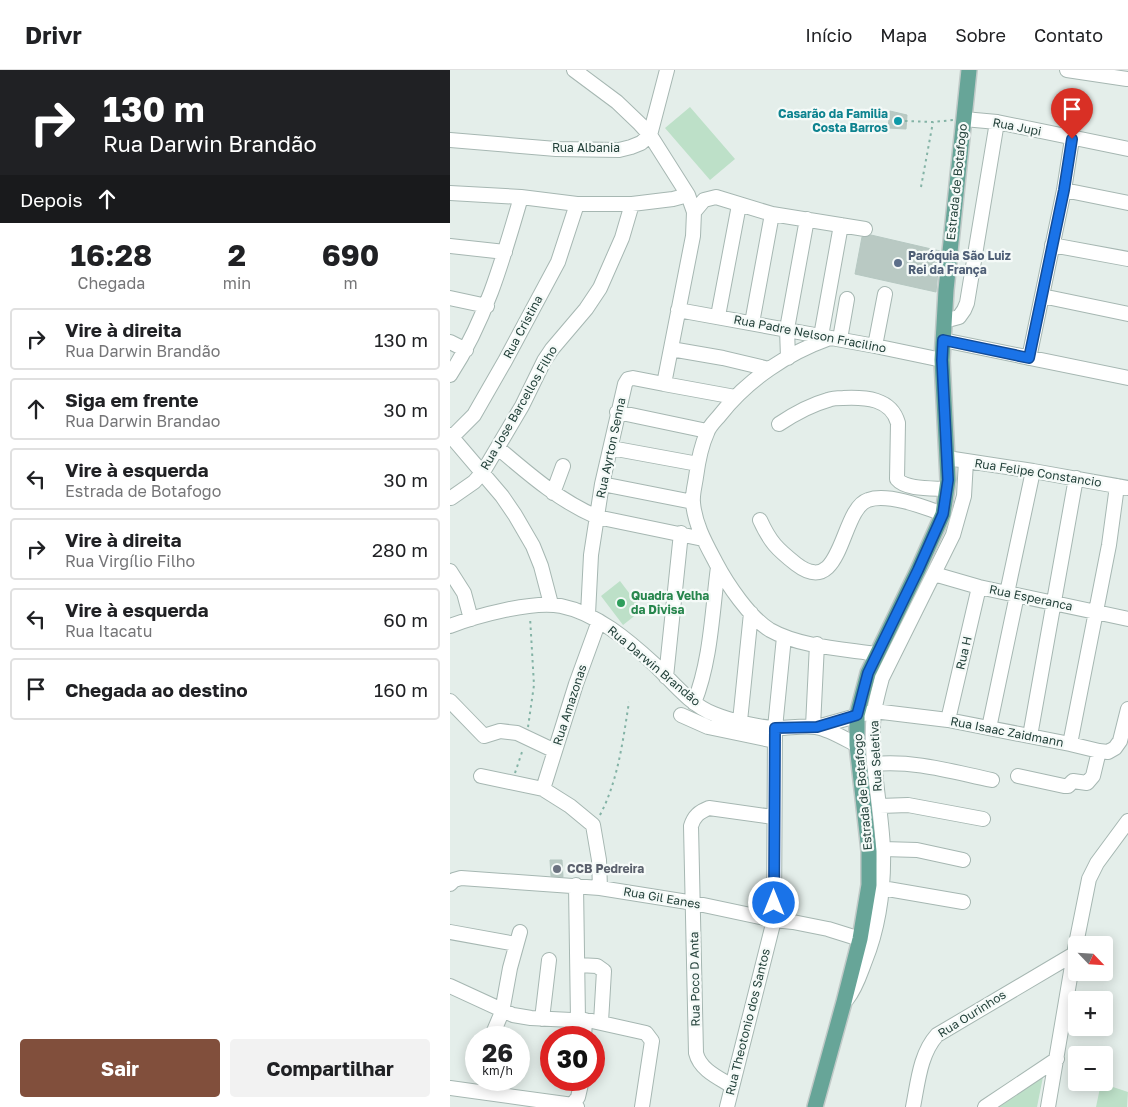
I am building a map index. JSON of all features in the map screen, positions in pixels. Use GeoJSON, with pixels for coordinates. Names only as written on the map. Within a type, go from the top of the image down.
{"type":"FeatureCollection","features":[{"type":"Feature","properties":{"kind":"main road","name":"Estrada de Botafogo"},"geometry":{"type":"LineString","coordinates":[[815,1107],[860,939],[869,885],[869,851],[858,744],[857,715],[868,673],[943,514],[947,489],[942,360],[943,340],[969,70]]}},
{"type":"Feature","properties":{"kind":"street"},"geometry":{"type":"LineString","coordinates":[[574,70],[617,102],[650,135],[688,195],[694,212],[693,236],[664,384],[735,397]]}},
{"type":"Feature","properties":{"kind":"street"},"geometry":{"type":"LineString","coordinates":[[650,135],[667,70]]}},
{"type":"Feature","properties":{"kind":"street"},"geometry":{"type":"LineString","coordinates":[[1067,70],[1127,79]]}},
{"type":"Feature","properties":{"kind":"street","name":"Rua Jupi"},"geometry":{"type":"LineString","coordinates":[[964,119],[997,122],[1072,139],[1128,149]]}},
{"type":"Feature","properties":{"kind":"street"},"geometry":{"type":"LineString","coordinates":[[944,321],[959,317],[967,303],[997,122]]}},
{"type":"Feature","properties":{"kind":"street","name":"Rua Albania"},"geometry":{"type":"LineString","coordinates":[[450,140],[556,149],[619,150],[641,143],[650,135]]}},
{"type":"Feature","properties":{"kind":"street"},"geometry":{"type":"LineString","coordinates":[[1029,358],[1064,190],[1072,139]]}},
{"type":"Feature","properties":{"kind":"street"},"geometry":{"type":"LineString","coordinates":[[1064,190],[1128,203]]}},
{"type":"Feature","properties":{"kind":"street"},"geometry":{"type":"LineString","coordinates":[[450,193],[522,197],[577,204],[632,204],[673,199],[688,195]]}},
{"type":"Feature","properties":{"kind":"street"},"geometry":{"type":"LineString","coordinates":[[450,375],[466,350],[487,306],[522,197]]}},
{"type":"Feature","properties":{"kind":"street"},"geometry":{"type":"LineString","coordinates":[[694,212],[704,200],[716,197],[772,214],[866,229]]}},
{"type":"Feature","properties":{"kind":"street","name":"Rua Cristina"},"geometry":{"type":"LineString","coordinates":[[451,438],[474,415],[505,361],[558,262],[577,204]]}},
{"type":"Feature","properties":{"kind":"street","name":"Rua Jose Barcellos Filho"},"geometry":{"type":"LineString","coordinates":[[451,498],[474,482],[483,472],[522,406],[552,349],[586,309],[600,288],[622,238],[632,204]]}},
{"type":"Feature","properties":{"kind":"street"},"geometry":{"type":"LineString","coordinates":[[718,316],[739,204]]}},
{"type":"Feature","properties":{"kind":"street"},"geometry":{"type":"LineString","coordinates":[[752,323],[772,214]]}},
{"type":"Feature","properties":{"kind":"street"},"geometry":{"type":"LineString","coordinates":[[788,358],[787,329],[807,219]]}},
{"type":"Feature","properties":{"kind":"street"},"geometry":{"type":"LineString","coordinates":[[830,338],[841,224]]}},
{"type":"Feature","properties":{"kind":"street"},"geometry":{"type":"LineString","coordinates":[[1052,245],[1128,259]]}},
{"type":"Feature","properties":{"kind":"street"},"geometry":{"type":"LineString","coordinates":[[450,246],[505,252]]}},
{"type":"Feature","properties":{"kind":"street"},"geometry":{"type":"LineString","coordinates":[[875,346],[886,294]]}},
{"type":"Feature","properties":{"kind":"street"},"geometry":{"type":"LineString","coordinates":[[1042,296],[1128,314]]}},
{"type":"Feature","properties":{"kind":"street"},"geometry":{"type":"LineString","coordinates":[[450,298],[487,306]]}},
{"type":"Feature","properties":{"kind":"street"},"geometry":{"type":"LineString","coordinates":[[847,299],[830,338],[806,347],[768,369],[735,397],[707,431],[698,464],[693,502],[696,520],[703,539],[725,580],[751,613],[769,629],[784,637],[877,654]]}},
{"type":"Feature","properties":{"kind":"street","name":"Rua Padre Nelson Fracilino"},"geometry":{"type":"LineString","coordinates":[[678,310],[787,329],[942,360]]}},
{"type":"Feature","properties":{"kind":"street"},"geometry":{"type":"LineString","coordinates":[[943,340],[1128,378]]}},
{"type":"Feature","properties":{"kind":"street"},"geometry":{"type":"LineString","coordinates":[[450,342],[466,350]]}},
{"type":"Feature","properties":{"kind":"street"},"geometry":{"type":"LineString","coordinates":[[671,349],[723,358],[768,369]]}},
{"type":"Feature","properties":{"kind":"street","name":"Rua Ayrton Senna"},"geometry":{"type":"LineString","coordinates":[[593,618],[591,555],[602,484],[624,384],[628,379],[633,378],[664,384]]}},
{"type":"Feature","properties":{"kind":"street"},"geometry":{"type":"LineString","coordinates":[[779,424],[798,412],[830,399],[861,397],[882,402],[896,414],[898,423],[897,478],[903,485],[907,486],[947,489]]}},
{"type":"Feature","properties":{"kind":"street"},"geometry":{"type":"LineString","coordinates":[[617,412],[707,431]]}},
{"type":"Feature","properties":{"kind":"street"},"geometry":{"type":"LineString","coordinates":[[451,438],[483,472],[515,514],[533,546],[541,566],[551,604]]}},
{"type":"Feature","properties":{"kind":"street"},"geometry":{"type":"LineString","coordinates":[[498,448],[553,493],[581,510],[597,517],[703,539]]}},
{"type":"Feature","properties":{"kind":"street"},"geometry":{"type":"LineString","coordinates":[[611,448],[698,464]]}},
{"type":"Feature","properties":{"kind":"street","name":"Rua Felipe Constancio"},"geometry":{"type":"LineString","coordinates":[[947,458],[1122,487]]}},
{"type":"Feature","properties":{"kind":"street","name":"Rua Seletiva"},"geometry":{"type":"LineString","coordinates":[[844,1002],[853,992],[871,946],[882,888],[883,850],[880,806],[874,764],[874,711],[882,678],[953,535],[964,496],[966,461]]}},
{"type":"Feature","properties":{"kind":"street"},"geometry":{"type":"LineString","coordinates":[[553,493],[563,466]]}},
{"type":"Feature","properties":{"kind":"street"},"geometry":{"type":"LineString","coordinates":[[990,728],[1033,471]]}},
{"type":"Feature","properties":{"kind":"street"},"geometry":{"type":"LineString","coordinates":[[1030,736],[1076,478]]}},
{"type":"Feature","properties":{"kind":"street"},"geometry":{"type":"LineString","coordinates":[[602,484],[693,502]]}},
{"type":"Feature","properties":{"kind":"street"},"geometry":{"type":"LineString","coordinates":[[1070,744],[1122,487]]}},
{"type":"Feature","properties":{"kind":"street"},"geometry":{"type":"LineString","coordinates":[[760,520],[768,538],[779,551],[804,570],[812,573],[826,569],[842,544],[856,510],[861,503],[868,499],[902,500],[943,514]]}},
{"type":"Feature","properties":{"kind":"street"},"geometry":{"type":"LineString","coordinates":[[666,677],[681,533]]}},
{"type":"Feature","properties":{"kind":"street"},"geometry":{"type":"LineString","coordinates":[[694,703],[702,682],[707,656],[718,567]]}},
{"type":"Feature","properties":{"kind":"street"},"geometry":{"type":"LineString","coordinates":[[450,571],[464,593],[471,619]]}},
{"type":"Feature","properties":{"kind":"street","name":"Rua Esperanca"},"geometry":{"type":"LineString","coordinates":[[934,574],[979,587],[1128,619]]}},
{"type":"Feature","properties":{"kind":"street","name":"Rua H"},"geometry":{"type":"LineString","coordinates":[[948,720],[979,587]]}},
{"type":"Feature","properties":{"kind":"street","name":"Rua Darwin Brandão"},"geometry":{"type":"LineString","coordinates":[[450,626],[471,619],[529,606],[551,604],[569,608],[593,618],[628,642],[694,703],[713,714],[740,721],[775,735],[815,727],[858,744]]}},
{"type":"Feature","properties":{"kind":"street"},"geometry":{"type":"LineString","coordinates":[[740,721],[751,613]]}},
{"type":"Feature","properties":{"kind":"street","name":"Rua Amazonas"},"geometry":{"type":"LineString","coordinates":[[543,789],[585,657],[593,618]]}},
{"type":"Feature","properties":{"kind":"street","name":"Rua Theotonio dos Santos"},"geometry":{"type":"LineString","coordinates":[[727,1107],[774,920],[773,817],[775,735],[784,637]]}},
{"type":"Feature","properties":{"kind":"street"},"geometry":{"type":"LineString","coordinates":[[815,727],[817,644]]}},
{"type":"Feature","properties":{"kind":"street"},"geometry":{"type":"LineString","coordinates":[[864,689],[867,702],[874,711]]}},
{"type":"Feature","properties":{"kind":"street"},"geometry":{"type":"LineString","coordinates":[[450,700],[484,736],[500,732],[517,733],[555,751]]}},
{"type":"Feature","properties":{"kind":"street"},"geometry":{"type":"LineString","coordinates":[[1018,776],[1064,786],[1068,786],[1073,781],[1087,783],[1093,776],[1099,752],[1108,752],[1115,748],[1120,741],[1128,709]]}},
{"type":"Feature","properties":{"kind":"street","name":"Rua Isaac Zaidmann"},"geometry":{"type":"LineString","coordinates":[[815,727],[874,711],[948,720],[1070,744],[1099,752]]}},
{"type":"Feature","properties":{"kind":"street"},"geometry":{"type":"LineString","coordinates":[[681,715],[708,727],[775,735]]}},
{"type":"Feature","properties":{"kind":"street"},"geometry":{"type":"LineString","coordinates":[[874,764],[890,762],[913,763],[992,780]]}},
{"type":"Feature","properties":{"kind":"street"},"geometry":{"type":"LineString","coordinates":[[481,776],[543,789],[570,806],[593,825],[599,860],[600,888]]}},
{"type":"Feature","properties":{"kind":"street"},"geometry":{"type":"LineString","coordinates":[[880,806],[917,806],[983,819]]}},
{"type":"Feature","properties":{"kind":"street","name":"Rua Poco D Anta"},"geometry":{"type":"LineString","coordinates":[[732,1086],[701,1064],[696,1053],[691,834],[693,819],[700,811],[709,808],[773,817]]}},
{"type":"Feature","properties":{"kind":"street"},"geometry":{"type":"LineString","coordinates":[[1078,936],[1089,879],[1097,863],[1128,821]]}},
{"type":"Feature","properties":{"kind":"street"},"geometry":{"type":"LineString","coordinates":[[883,850],[917,850],[963,860]]}},
{"type":"Feature","properties":{"kind":"street","name":"Rua Gil Eanes"},"geometry":{"type":"LineString","coordinates":[[456,881],[576,885],[600,888],[694,903],[774,920],[819,927],[860,939]]}},
{"type":"Feature","properties":{"kind":"street"},"geometry":{"type":"LineString","coordinates":[[576,885],[582,1026]]}},
{"type":"Feature","properties":{"kind":"street"},"geometry":{"type":"LineString","coordinates":[[882,888],[963,902]]}},
{"type":"Feature","properties":{"kind":"street"},"geometry":{"type":"LineString","coordinates":[[450,932],[518,938],[502,1012],[496,1026]]}},
{"type":"Feature","properties":{"kind":"street","name":"Rua Ourinhos"},"geometry":{"type":"LineString","coordinates":[[913,1107],[923,1060],[930,1042],[937,1034],[1068,958]]}},
{"type":"Feature","properties":{"kind":"street"},"geometry":{"type":"LineString","coordinates":[[542,1019],[549,960]]}},
{"type":"Feature","properties":{"kind":"street"},"geometry":{"type":"LineString","coordinates":[[578,965],[597,966],[604,970],[601,1022]]}},
{"type":"Feature","properties":{"kind":"street"},"geometry":{"type":"LineString","coordinates":[[1048,1107],[1070,981]]}},
{"type":"Feature","properties":{"kind":"street"},"geometry":{"type":"LineString","coordinates":[[450,986],[502,1012],[522,1017],[601,1022],[646,1033],[652,1041],[642,1107]]}},
{"type":"Feature","properties":{"kind":"street"},"geometry":{"type":"LineString","coordinates":[[985,1107],[1057,1059]]}},
{"type":"Feature","properties":{"kind":"street"},"geometry":{"type":"LineString","coordinates":[[450,1088],[574,1106],[579,1091]]}},
{"type":"Feature","properties":{"kind":"path"},"geometry":{"type":"LineString","coordinates":[[905,121],[933,122],[964,119]]}},
{"type":"Feature","properties":{"kind":"path"},"geometry":{"type":"LineString","coordinates":[[921,187],[933,122]]}},
{"type":"Feature","properties":{"kind":"path"},"geometry":{"type":"LineString","coordinates":[[512,782],[526,736],[534,685],[529,606]]}},
{"type":"Feature","properties":{"kind":"path"},"geometry":{"type":"LineString","coordinates":[[593,825],[607,801],[612,787],[629,702]]}},
{"type":"Feature","properties":{"kind":"green space"},"geometry":{"type":"Polygon","coordinates":[[[690,107],[735,159],[710,180],[665,128],[690,107]]]}},
{"type":"Feature","properties":{"kind":"green space","name":"Quadra Velha da Divisa"},"geometry":{"type":"Polygon","coordinates":[[[620,581],[642,610],[623,625],[601,596],[620,581]]]}},
{"type":"Feature","properties":{"kind":"green space"},"geometry":{"type":"Polygon","coordinates":[[[1043,1077],[1037,1107],[999,1107],[1043,1077]]]}},
{"type":"Feature","properties":{"kind":"green space"},"geometry":{"type":"Polygon","coordinates":[[[1113,1087],[1128,1092],[1127,1107],[1096,1107],[1099,1091],[1113,1091],[1113,1087]]]}},
{"type":"Feature","properties":{"kind":"building","name":"Casarão da Familia Costa Barros"},"geometry":{"type":"Polygon","coordinates":[[[890,111],[907,115],[906,129],[888,128],[890,111]]]}},
{"type":"Feature","properties":{"kind":"building","name":"Paróquia São Luiz Rei da França"},"geometry":{"type":"Polygon","coordinates":[[[871,235],[940,251],[936,292],[855,274],[862,237],[871,235]]]}},
{"type":"Feature","properties":{"kind":"building","name":"CCB Pedreira"},"geometry":{"type":"Polygon","coordinates":[[[550,860],[562,860],[563,877],[551,876],[550,860]]]}},
{"type":"Feature","properties":{"kind":"place","name":"Casarão da Familia Costa Barros"},"geometry":{"type":"Point","coordinates":[898,121]}},
{"type":"Feature","properties":{"kind":"place","name":"Paróquia São Luiz Rei da França"},"geometry":{"type":"Point","coordinates":[898,263]}},
{"type":"Feature","properties":{"kind":"place","name":"Quadra Velha da Divisa"},"geometry":{"type":"Point","coordinates":[621,603]}},
{"type":"Feature","properties":{"kind":"place","name":"CCB Pedreira"},"geometry":{"type":"Point","coordinates":[557,869]}},
{"type":"Feature","properties":{"kind":"route"},"geometry":{"type":"LineString","coordinates":[[774,903],[775,728],[817,727],[857,715],[868,673],[943,514],[948,480],[942,360],[943,340],[1029,358],[1064,190],[1072,139]]}}]}
